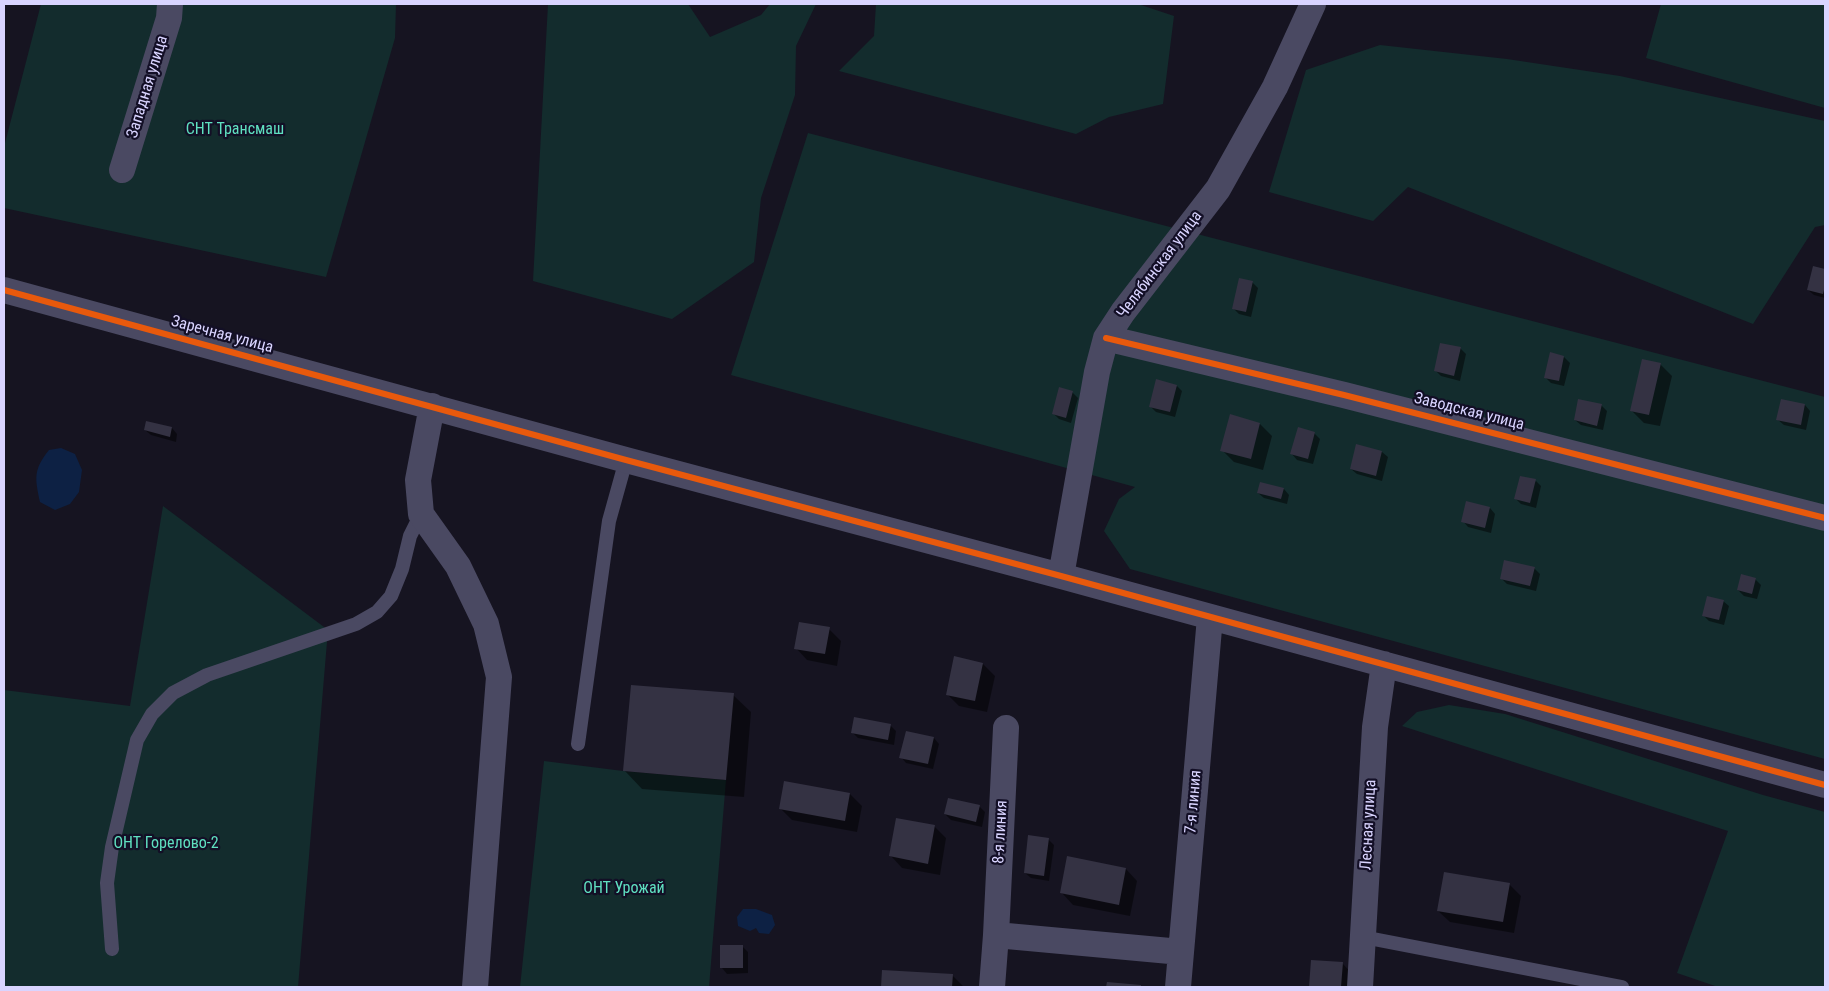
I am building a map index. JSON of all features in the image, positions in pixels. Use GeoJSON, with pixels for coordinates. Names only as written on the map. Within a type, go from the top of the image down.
{"type":"FeatureCollection","features":[{"type":"Feature","properties":{"kind":"street","name":"Западная улица"},"geometry":{"type":"LineString","coordinates":[[122,170],[169,18],[170,4]]}},
{"type":"Feature","properties":{"kind":"street","name":"Челябинская улица"},"geometry":{"type":"LineString","coordinates":[[1061,576],[1097,372],[1106,338],[1123,312],[1218,190],[1275,87],[1313,4]]}},
{"type":"Feature","properties":{"kind":"street","name":"Заречная улица"},"geometry":{"type":"LineString","coordinates":[[4,290],[626,460],[1210,616],[1825,785]]}},
{"type":"Feature","properties":{"kind":"street","name":"Заводская улица"},"geometry":{"type":"LineString","coordinates":[[1106,338],[1354,397],[1825,518]]}},
{"type":"Feature","properties":{"kind":"street"},"geometry":{"type":"LineString","coordinates":[[432,406],[418,480],[421,514],[458,566],[486,624],[498,677],[475,987]]}},
{"type":"Feature","properties":{"kind":"street","name":"7-я линия"},"geometry":{"type":"LineString","coordinates":[[1178,987],[1210,616]]}},
{"type":"Feature","properties":{"kind":"street","name":"Лесная улица"},"geometry":{"type":"LineString","coordinates":[[1360,987],[1375,728],[1384,664]]}},
{"type":"Feature","properties":{"kind":"street","name":"8-я линия"},"geometry":{"type":"LineString","coordinates":[[992,987],[1006,728]]}},
{"type":"Feature","properties":{"kind":"street"},"geometry":{"type":"LineString","coordinates":[[996,935],[1181,952]]}},
{"type":"Feature","properties":{"kind":"lane"},"geometry":{"type":"LineString","coordinates":[[578,744],[609,521],[626,460]]}},
{"type":"Feature","properties":{"kind":"lane"},"geometry":{"type":"LineString","coordinates":[[112,949],[108,883],[112,847],[137,740],[152,714],[173,693],[207,675],[356,624],[377,612],[391,596],[402,569],[410,536],[421,514]]}},
{"type":"Feature","properties":{"kind":"lane"},"geometry":{"type":"LineString","coordinates":[[1362,937],[1622,987]]}},
{"type":"Feature","properties":{"kind":"green space","name":"СНТ Трансмаш"},"geometry":{"type":"Polygon","coordinates":[[[41,4],[396,4],[395,38],[326,277],[4,208],[4,147],[41,4]]]}},
{"type":"Feature","properties":{"kind":"green space"},"geometry":{"type":"Polygon","coordinates":[[[548,4],[688,4],[710,37],[761,15],[770,4],[816,4],[796,46],[795,95],[761,198],[754,262],[672,319],[533,281],[548,4]]]}},
{"type":"Feature","properties":{"kind":"green space"},"geometry":{"type":"Polygon","coordinates":[[[876,4],[1138,4],[1174,16],[1163,104],[1109,117],[1076,134],[839,71],[874,36],[876,4]]]}},
{"type":"Feature","properties":{"kind":"green space"},"geometry":{"type":"Polygon","coordinates":[[[1661,4],[1825,4],[1825,108],[1646,58],[1661,4]]]}},
{"type":"Feature","properties":{"kind":"green space"},"geometry":{"type":"Polygon","coordinates":[[[1380,45],[1507,59],[1620,76],[1825,121],[1825,225],[1815,227],[1753,324],[1408,187],[1373,221],[1269,192],[1306,70],[1380,45]]]}},
{"type":"Feature","properties":{"kind":"green space"},"geometry":{"type":"Polygon","coordinates":[[[808,133],[1825,397],[1825,759],[1130,569],[1104,531],[1119,499],[1135,487],[731,375],[808,133]]]}},
{"type":"Feature","properties":{"kind":"green space","name":"ОНТ Горелово-2"},"geometry":{"type":"Polygon","coordinates":[[[163,506],[328,630],[298,987],[4,987],[4,690],[130,706],[163,506]]]}},
{"type":"Feature","properties":{"kind":"green space"},"geometry":{"type":"Polygon","coordinates":[[[1449,705],[1505,714],[1763,795],[1825,812],[1825,987],[1718,987],[1677,973],[1728,831],[1402,726],[1417,712],[1449,705]]]}},
{"type":"Feature","properties":{"kind":"green space","name":"ОНТ Урожай"},"geometry":{"type":"Polygon","coordinates":[[[544,761],[623,771],[726,780],[709,987],[520,987],[544,761]]]}},
{"type":"Feature","properties":{"kind":"water"},"geometry":{"type":"Polygon","coordinates":[[[61,448],[75,454],[82,470],[79,492],[70,504],[55,510],[40,502],[36,480],[40,463],[49,450],[61,448]]]}},
{"type":"Feature","properties":{"kind":"water"},"geometry":{"type":"Polygon","coordinates":[[[743,909],[756,909],[772,915],[775,925],[769,934],[759,933],[756,928],[750,931],[738,926],[737,917],[743,909]]]}},
{"type":"Feature","properties":{"kind":"building"},"geometry":{"type":"Polygon","coordinates":[[[1813,266],[1825,269],[1823,294],[1807,290],[1813,266]]]}},
{"type":"Feature","properties":{"kind":"building"},"geometry":{"type":"Polygon","coordinates":[[[1239,278],[1253,281],[1246,312],[1232,309],[1239,278]]]}},
{"type":"Feature","properties":{"kind":"building"},"geometry":{"type":"Polygon","coordinates":[[[1440,343],[1461,347],[1454,376],[1434,371],[1440,343]]]}},
{"type":"Feature","properties":{"kind":"building"},"geometry":{"type":"Polygon","coordinates":[[[1550,352],[1564,356],[1559,381],[1544,378],[1550,352]]]}},
{"type":"Feature","properties":{"kind":"building"},"geometry":{"type":"Polygon","coordinates":[[[1642,359],[1661,363],[1649,415],[1630,411],[1642,359]]]}},
{"type":"Feature","properties":{"kind":"building"},"geometry":{"type":"Polygon","coordinates":[[[1156,379],[1177,385],[1170,412],[1149,407],[1156,379]]]}},
{"type":"Feature","properties":{"kind":"building"},"geometry":{"type":"Polygon","coordinates":[[[1059,387],[1073,391],[1066,418],[1052,414],[1059,387]]]}},
{"type":"Feature","properties":{"kind":"building"},"geometry":{"type":"Polygon","coordinates":[[[1578,399],[1602,404],[1597,426],[1574,420],[1578,399]]]}},
{"type":"Feature","properties":{"kind":"building"},"geometry":{"type":"Polygon","coordinates":[[[1781,399],[1805,404],[1801,425],[1776,420],[1781,399]]]}},
{"type":"Feature","properties":{"kind":"building"},"geometry":{"type":"Polygon","coordinates":[[[1230,414],[1260,423],[1251,459],[1220,451],[1230,414]]]}},
{"type":"Feature","properties":{"kind":"building"},"geometry":{"type":"Polygon","coordinates":[[[146,421],[172,427],[170,437],[144,430],[146,421]]]}},
{"type":"Feature","properties":{"kind":"building"},"geometry":{"type":"Polygon","coordinates":[[[1298,427],[1315,432],[1308,459],[1290,454],[1298,427]]]}},
{"type":"Feature","properties":{"kind":"building"},"geometry":{"type":"Polygon","coordinates":[[[1356,444],[1382,451],[1376,476],[1350,469],[1356,444]]]}},
{"type":"Feature","properties":{"kind":"building"},"geometry":{"type":"Polygon","coordinates":[[[1520,476],[1536,479],[1530,503],[1514,499],[1520,476]]]}},
{"type":"Feature","properties":{"kind":"building"},"geometry":{"type":"Polygon","coordinates":[[[1260,482],[1284,488],[1281,499],[1257,493],[1260,482]]]}},
{"type":"Feature","properties":{"kind":"building"},"geometry":{"type":"Polygon","coordinates":[[[1466,501],[1490,507],[1485,528],[1461,522],[1466,501]]]}},
{"type":"Feature","properties":{"kind":"building"},"geometry":{"type":"Polygon","coordinates":[[[1504,560],[1535,567],[1530,586],[1500,579],[1504,560]]]}},
{"type":"Feature","properties":{"kind":"building"},"geometry":{"type":"Polygon","coordinates":[[[1741,574],[1756,578],[1752,594],[1737,590],[1741,574]]]}},
{"type":"Feature","properties":{"kind":"building"},"geometry":{"type":"Polygon","coordinates":[[[1707,596],[1724,600],[1719,620],[1702,616],[1707,596]]]}},
{"type":"Feature","properties":{"kind":"building"},"geometry":{"type":"Polygon","coordinates":[[[799,622],[830,627],[825,654],[794,649],[799,622]]]}},
{"type":"Feature","properties":{"kind":"building"},"geometry":{"type":"Polygon","coordinates":[[[954,656],[983,663],[975,701],[946,695],[954,656]]]}},
{"type":"Feature","properties":{"kind":"building"},"geometry":{"type":"Polygon","coordinates":[[[631,685],[734,693],[726,780],[623,771],[631,685]]]}},
{"type":"Feature","properties":{"kind":"building"},"geometry":{"type":"Polygon","coordinates":[[[854,717],[891,724],[888,740],[851,733],[854,717]]]}},
{"type":"Feature","properties":{"kind":"building"},"geometry":{"type":"Polygon","coordinates":[[[906,731],[934,737],[928,764],[899,758],[906,731]]]}},
{"type":"Feature","properties":{"kind":"building"},"geometry":{"type":"Polygon","coordinates":[[[784,781],[850,793],[845,821],[779,809],[784,781]]]}},
{"type":"Feature","properties":{"kind":"building"},"geometry":{"type":"Polygon","coordinates":[[[948,798],[980,805],[976,822],[944,814],[948,798]]]}},
{"type":"Feature","properties":{"kind":"building"},"geometry":{"type":"Polygon","coordinates":[[[896,818],[935,825],[928,864],[889,856],[896,818]]]}},
{"type":"Feature","properties":{"kind":"building"},"geometry":{"type":"Polygon","coordinates":[[[1028,835],[1049,838],[1044,876],[1024,873],[1028,835]]]}},
{"type":"Feature","properties":{"kind":"building"},"geometry":{"type":"Polygon","coordinates":[[[1067,856],[1126,868],[1119,905],[1060,893],[1067,856]]]}},
{"type":"Feature","properties":{"kind":"building"},"geometry":{"type":"Polygon","coordinates":[[[1444,872],[1510,883],[1503,922],[1437,911],[1444,872]]]}},
{"type":"Feature","properties":{"kind":"building"},"geometry":{"type":"Polygon","coordinates":[[[720,945],[743,945],[743,968],[720,968],[720,945]]]}},
{"type":"Feature","properties":{"kind":"building"},"geometry":{"type":"Polygon","coordinates":[[[1311,960],[1343,962],[1341,987],[1309,987],[1311,960]]]}},
{"type":"Feature","properties":{"kind":"building"},"geometry":{"type":"Polygon","coordinates":[[[882,970],[953,974],[952,987],[881,987],[882,970]]]}},
{"type":"Feature","properties":{"kind":"building"},"geometry":{"type":"Polygon","coordinates":[[[1107,982],[1141,985],[1141,987],[1106,987],[1107,982]]]}},
{"type":"Feature","properties":{"kind":"cycle path"},"geometry":{"type":"LineString","coordinates":[[4,290],[1825,785]]}},
{"type":"Feature","properties":{"kind":"cycle path"},"geometry":{"type":"LineString","coordinates":[[1106,338],[1344,395],[1825,518]]}}]}
